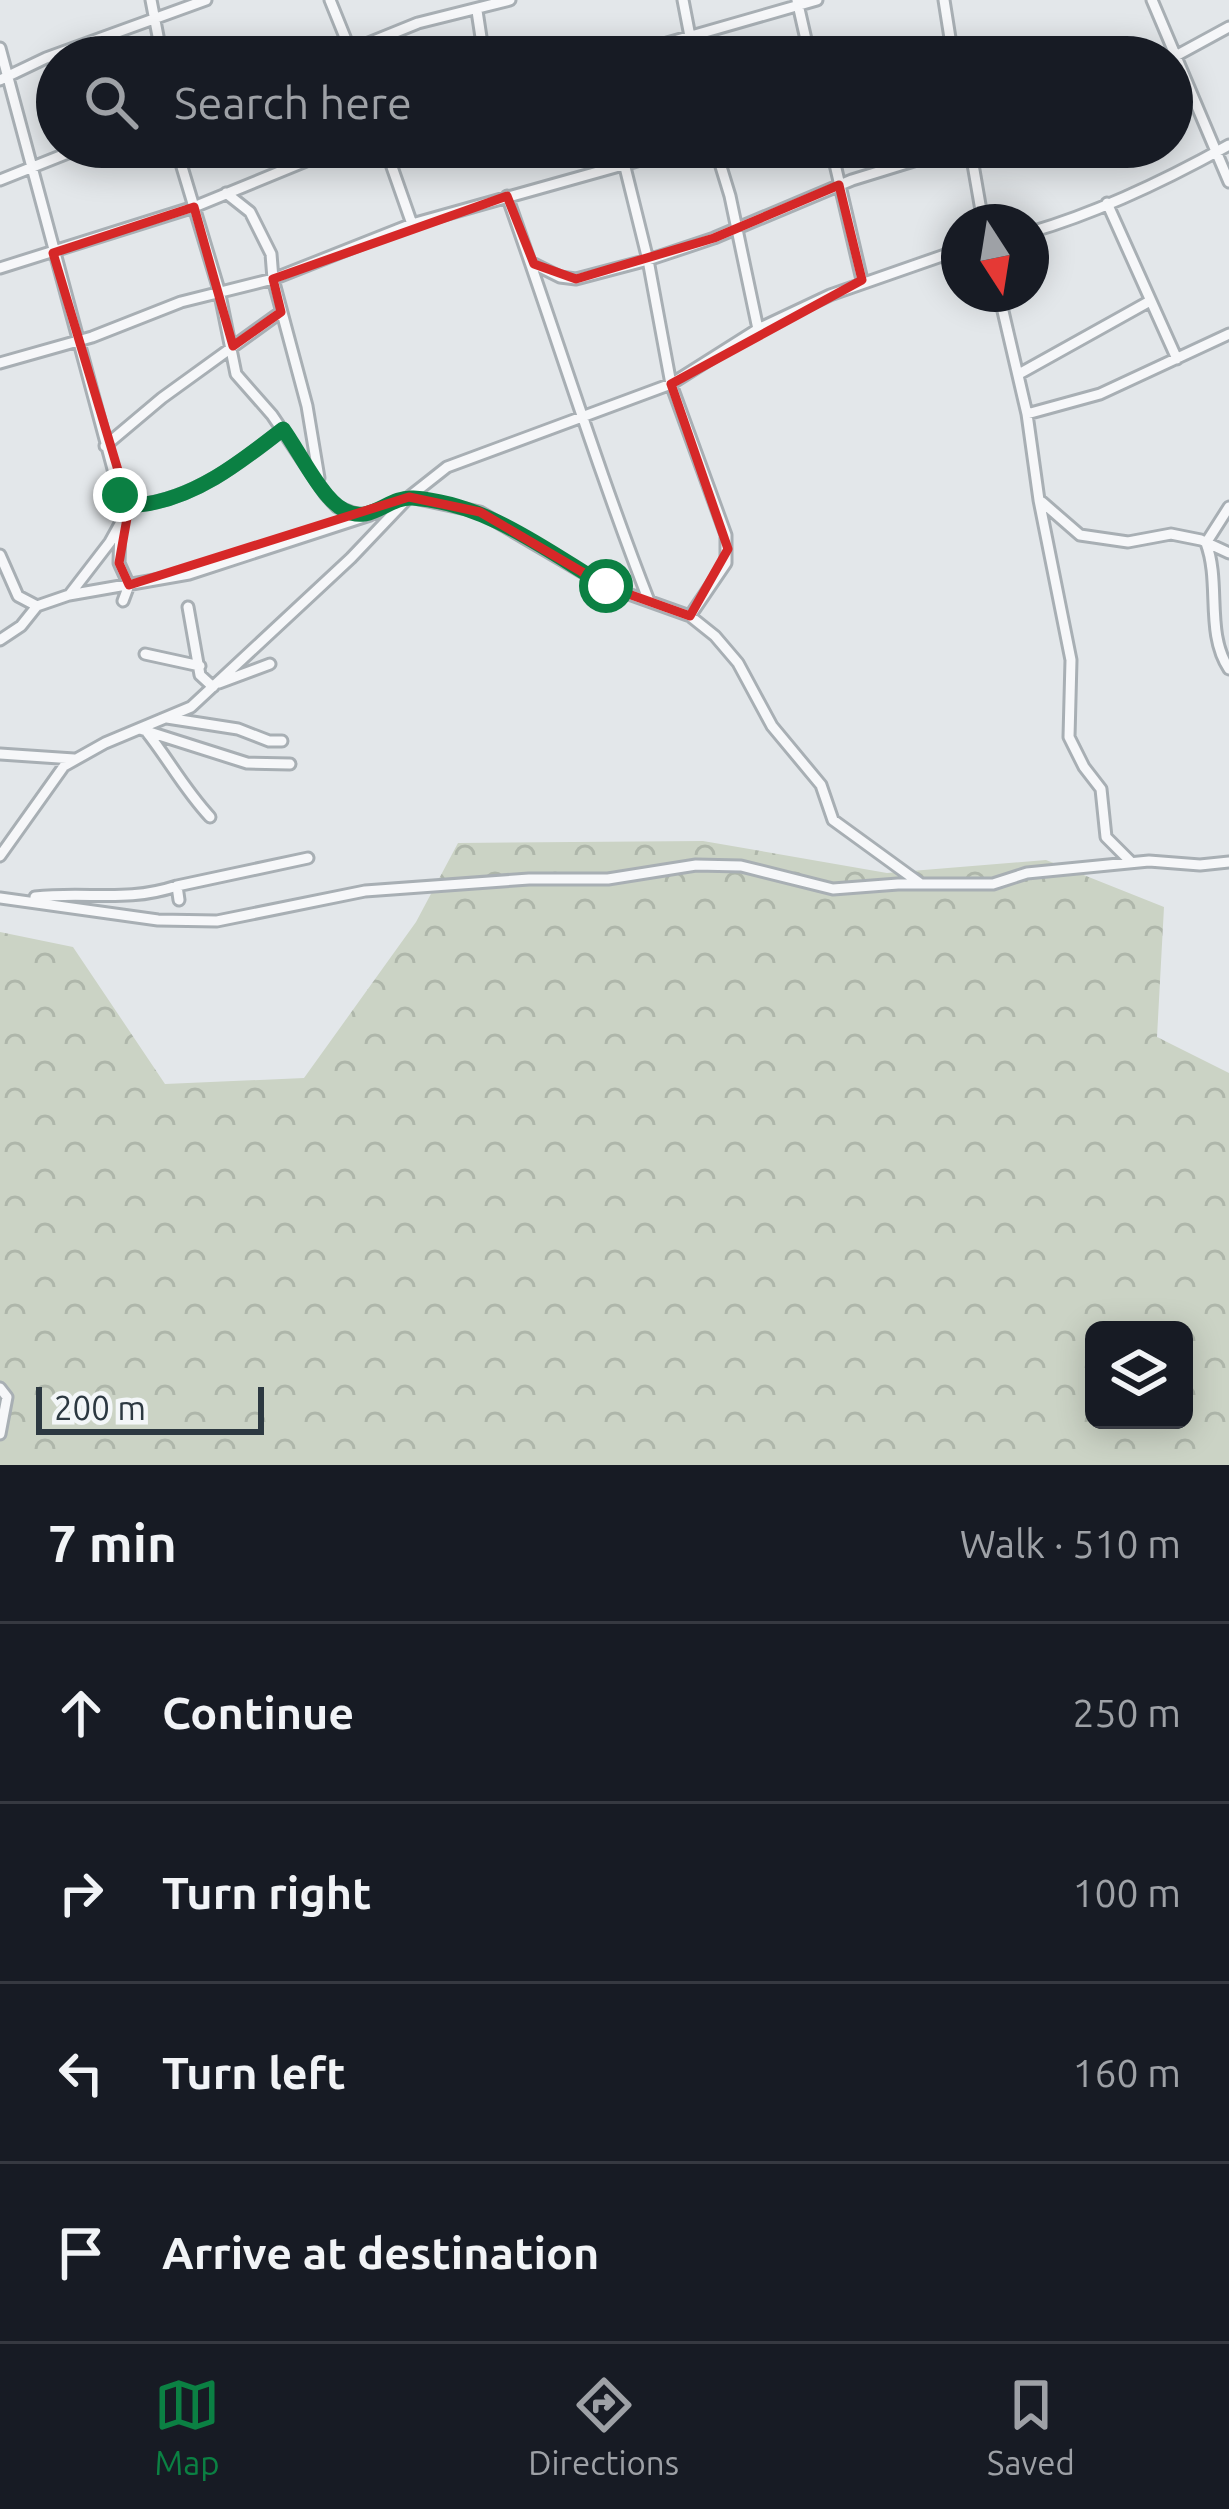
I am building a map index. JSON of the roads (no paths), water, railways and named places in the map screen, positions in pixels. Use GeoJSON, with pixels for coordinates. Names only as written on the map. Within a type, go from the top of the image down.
{"type":"FeatureCollection","features":[{"type":"Feature","properties":{"kind":"street"},"geometry":{"type":"LineString","coordinates":[[151,0],[159,36]]}},
{"type":"Feature","properties":{"kind":"street"},"geometry":{"type":"LineString","coordinates":[[108,36],[206,0]]}},
{"type":"Feature","properties":{"kind":"street"},"geometry":{"type":"LineString","coordinates":[[331,0],[345,36]]}},
{"type":"Feature","properties":{"kind":"street"},"geometry":{"type":"LineString","coordinates":[[390,36],[418,23],[510,0]]}},
{"type":"Feature","properties":{"kind":"street"},"geometry":{"type":"LineString","coordinates":[[683,0],[688,36],[817,0]]}},
{"type":"Feature","properties":{"kind":"street"},"geometry":{"type":"LineString","coordinates":[[944,0],[950,36]]}},
{"type":"Feature","properties":{"kind":"street"},"geometry":{"type":"LineString","coordinates":[[1152,0],[1165,36]]}},
{"type":"Feature","properties":{"kind":"street"},"geometry":{"type":"LineString","coordinates":[[797,2],[805,36]]}},
{"type":"Feature","properties":{"kind":"street"},"geometry":{"type":"LineString","coordinates":[[477,10],[481,36]]}},
{"type":"Feature","properties":{"kind":"street"},"geometry":{"type":"LineString","coordinates":[[1193,46],[1229,27]]}},
{"type":"Feature","properties":{"kind":"street"},"geometry":{"type":"LineString","coordinates":[[0,48],[4,78],[120,495],[131,504],[146,505],[206,483],[283,429]]}},
{"type":"Feature","properties":{"kind":"street"},"geometry":{"type":"LineString","coordinates":[[4,78],[36,63]]}},
{"type":"Feature","properties":{"kind":"street"},"geometry":{"type":"LineString","coordinates":[[1193,101],[1229,182]]}},
{"type":"Feature","properties":{"kind":"street"},"geometry":{"type":"LineString","coordinates":[[1193,163],[1229,145]]}},
{"type":"Feature","properties":{"kind":"street"},"geometry":{"type":"LineString","coordinates":[[0,180],[36,166]]}},
{"type":"Feature","properties":{"kind":"street"},"geometry":{"type":"LineString","coordinates":[[182,168],[219,290],[236,374],[283,429],[337,507],[370,514]]}},
{"type":"Feature","properties":{"kind":"street"},"geometry":{"type":"LineString","coordinates":[[0,268],[194,207],[288,168]]}},
{"type":"Feature","properties":{"kind":"street"},"geometry":{"type":"LineString","coordinates":[[392,168],[412,224]]}},
{"type":"Feature","properties":{"kind":"street"},"geometry":{"type":"LineString","coordinates":[[0,363],[219,290],[273,279],[412,224],[613,168]]}},
{"type":"Feature","properties":{"kind":"street"},"geometry":{"type":"LineString","coordinates":[[625,168],[671,384],[728,549],[720,577],[690,616]]}},
{"type":"Feature","properties":{"kind":"street"},"geometry":{"type":"LineString","coordinates":[[721,168],[758,329]]}},
{"type":"Feature","properties":{"kind":"street"},"geometry":{"type":"LineString","coordinates":[[836,168],[862,280]]}},
{"type":"Feature","properties":{"kind":"street"},"geometry":{"type":"LineString","coordinates":[[534,265],[577,279],[648,260],[893,168]]}},
{"type":"Feature","properties":{"kind":"street"},"geometry":{"type":"LineString","coordinates":[[974,168],[980,204]]}},
{"type":"Feature","properties":{"kind":"street"},"geometry":{"type":"LineString","coordinates":[[1049,225],[1182,168]]}},
{"type":"Feature","properties":{"kind":"street"},"geometry":{"type":"LineString","coordinates":[[226,193],[257,222],[271,254],[281,312],[308,406],[320,483]]}},
{"type":"Feature","properties":{"kind":"street"},"geometry":{"type":"LineString","coordinates":[[507,196],[585,416],[604,488],[649,601]]}},
{"type":"Feature","properties":{"kind":"street"},"geometry":{"type":"LineString","coordinates":[[1107,203],[1177,359]]}},
{"type":"Feature","properties":{"kind":"street"},"geometry":{"type":"LineString","coordinates":[[0,856],[54,777],[74,759],[191,707],[351,558],[409,497],[447,467],[671,384],[758,329],[862,280],[941,256]]}},
{"type":"Feature","properties":{"kind":"street"},"geometry":{"type":"LineString","coordinates":[[1018,374],[1150,301]]}},
{"type":"Feature","properties":{"kind":"street"},"geometry":{"type":"LineString","coordinates":[[105,446],[162,398],[281,312]]}},
{"type":"Feature","properties":{"kind":"street"},"geometry":{"type":"LineString","coordinates":[[1003,312],[1028,414],[1039,500],[1072,660],[1070,737],[1101,789],[1106,838],[1131,862]]}},
{"type":"Feature","properties":{"kind":"street"},"geometry":{"type":"LineString","coordinates":[[1028,414],[1100,394],[1229,334]]}},
{"type":"Feature","properties":{"kind":"street"},"geometry":{"type":"LineString","coordinates":[[0,640],[21,626],[37,605],[189,574],[409,497],[480,512],[606,586],[690,616],[738,663],[772,726],[821,785],[833,820],[921,884]]}},
{"type":"Feature","properties":{"kind":"street"},"geometry":{"type":"LineString","coordinates":[[1039,500],[1080,535],[1127,542],[1171,534],[1229,553]]}},
{"type":"Feature","properties":{"kind":"street"},"geometry":{"type":"LineString","coordinates":[[69,595],[131,504]]}},
{"type":"Feature","properties":{"kind":"street"},"geometry":{"type":"LineString","coordinates":[[1206,542],[1229,507]]}},
{"type":"Feature","properties":{"kind":"street"},"geometry":{"type":"LineString","coordinates":[[120,523],[119,562],[129,585],[122,601]]}},
{"type":"Feature","properties":{"kind":"street"},"geometry":{"type":"LineString","coordinates":[[1206,542],[1214,565],[1221,657],[1229,669]]}},
{"type":"Feature","properties":{"kind":"street"},"geometry":{"type":"LineString","coordinates":[[0,555],[17,596],[37,605]]}},
{"type":"Feature","properties":{"kind":"street"},"geometry":{"type":"LineString","coordinates":[[188,607],[200,674],[214,686]]}},
{"type":"Feature","properties":{"kind":"street"},"geometry":{"type":"LineString","coordinates":[[146,654],[200,666]]}},
{"type":"Feature","properties":{"kind":"street"},"geometry":{"type":"LineString","coordinates":[[214,686],[270,664]]}},
{"type":"Feature","properties":{"kind":"street"},"geometry":{"type":"LineString","coordinates":[[167,718],[238,728],[269,741],[282,741]]}},
{"type":"Feature","properties":{"kind":"street"},"geometry":{"type":"LineString","coordinates":[[143,730],[247,763],[290,764]]}},
{"type":"Feature","properties":{"kind":"street"},"geometry":{"type":"LineString","coordinates":[[143,730],[165,755],[179,784],[210,818]]}},
{"type":"Feature","properties":{"kind":"street"},"geometry":{"type":"LineString","coordinates":[[0,754],[74,759]]}},
{"type":"Feature","properties":{"kind":"street"},"geometry":{"type":"LineString","coordinates":[[22,899],[87,894],[136,897],[308,858]]}},
{"type":"Feature","properties":{"kind":"street"},"geometry":{"type":"LineString","coordinates":[[0,898],[158,920],[217,921],[365,891],[529,879],[608,879],[696,865],[742,866],[833,889],[993,884],[1027,872],[1131,862],[1229,862]]}},
{"type":"Feature","properties":{"kind":"street"},"geometry":{"type":"LineString","coordinates":[[177,886],[179,900]]}},
{"type":"Feature","properties":{"kind":"street"},"geometry":{"type":"LineString","coordinates":[[0,1388],[7,1397],[0,1435]]}}]}
